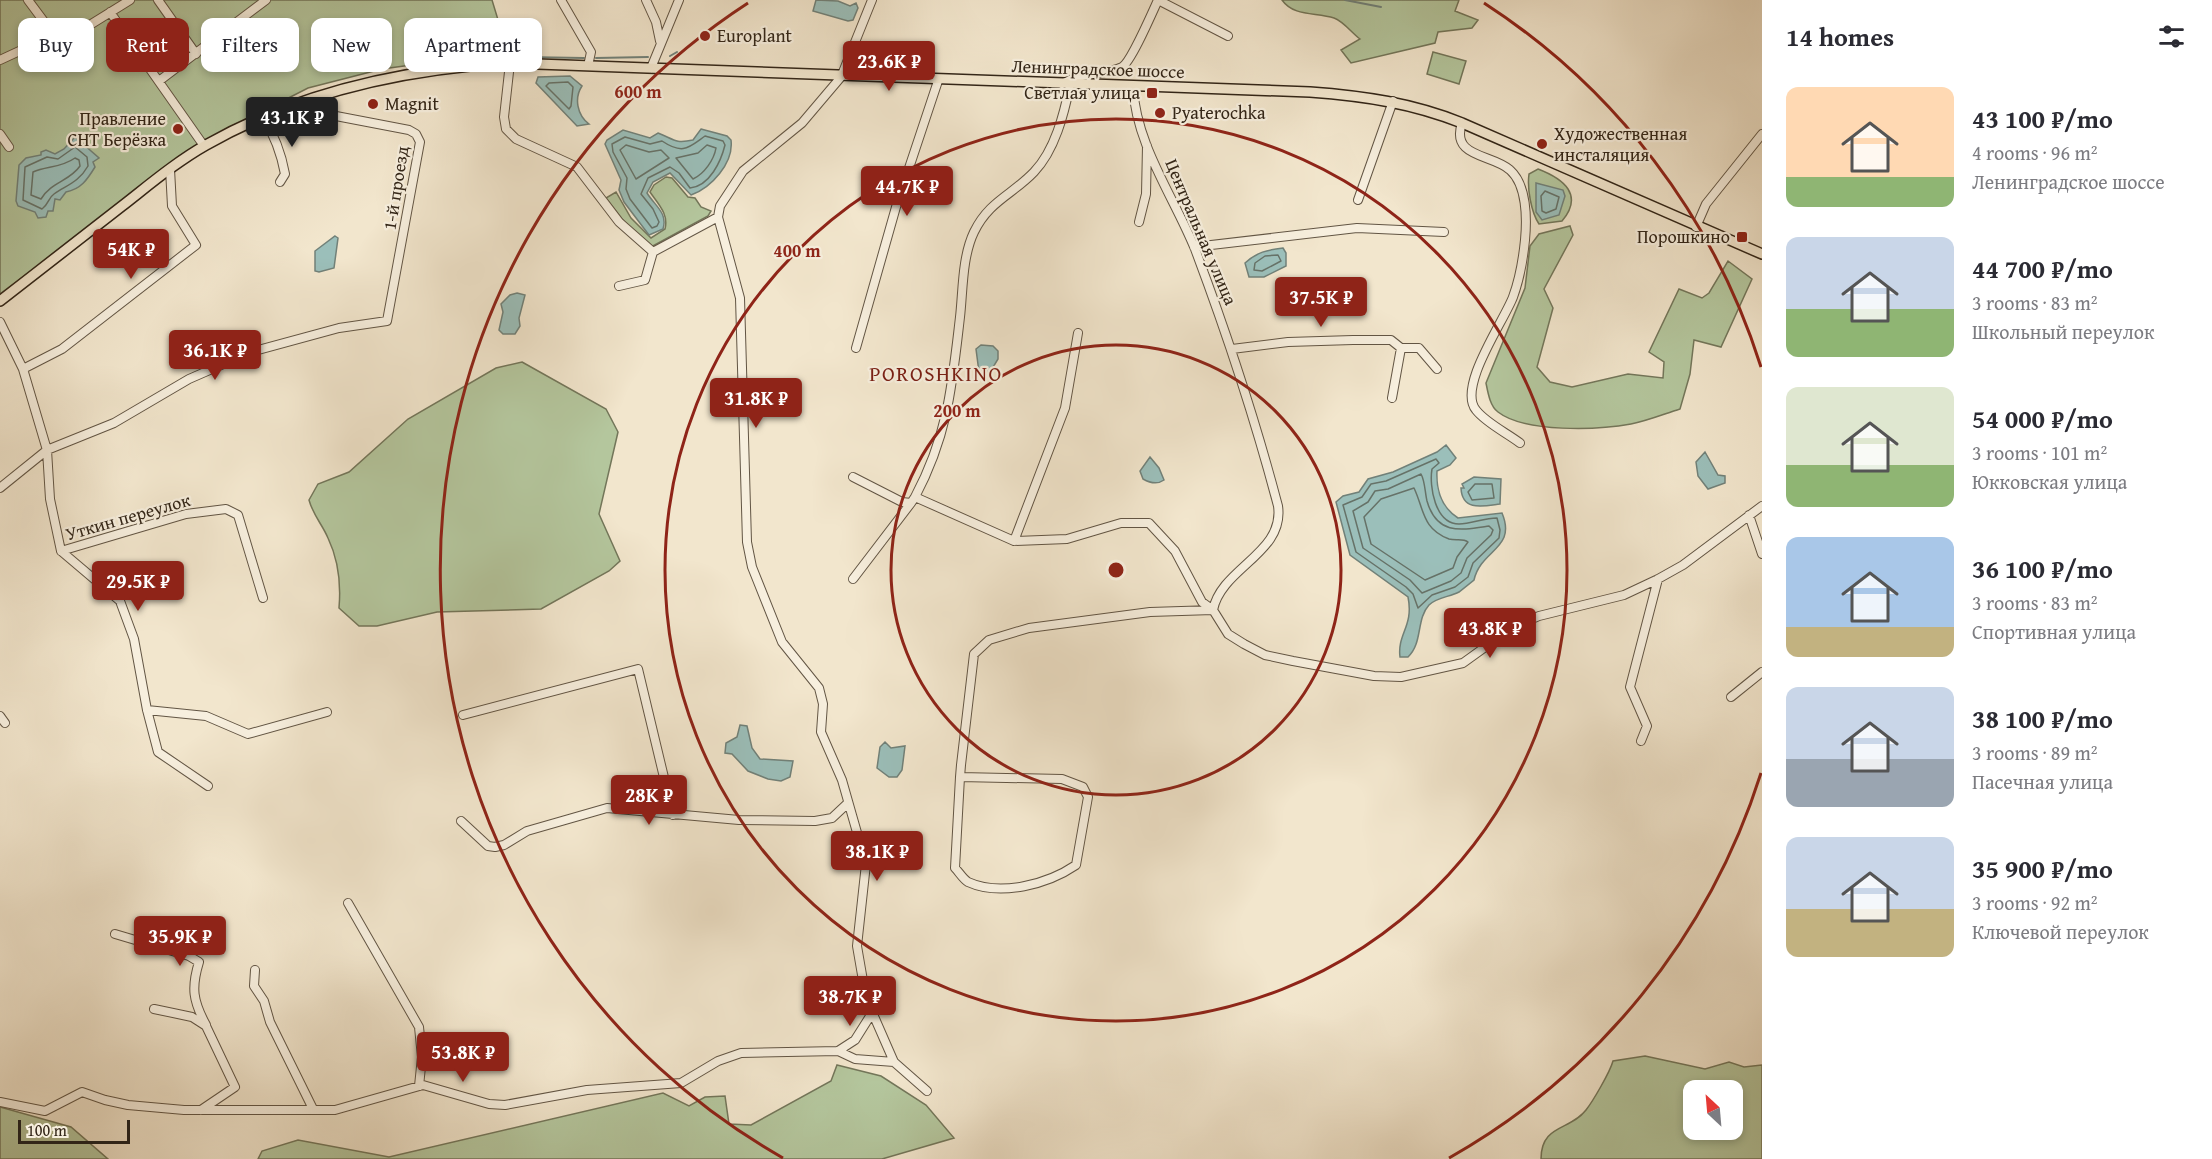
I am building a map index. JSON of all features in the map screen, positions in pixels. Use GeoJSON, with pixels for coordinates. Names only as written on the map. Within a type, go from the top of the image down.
{"type":"FeatureCollection","features":[{"type":"Feature","properties":{"kind":"main road","name":"Ленинградское шоссе"},"geometry":{"type":"LineString","coordinates":[[542,64],[938,81],[1310,92],[1393,101],[1429,110],[1462,123],[1762,254]]}},
{"type":"Feature","properties":{"kind":"main road","name":"Ленинградское шоссе"},"geometry":{"type":"LineString","coordinates":[[0,301],[170,169],[204,146],[264,117],[317,97],[384,78],[422,72]]}},
{"type":"Feature","properties":{"kind":"street"},"geometry":{"type":"LineString","coordinates":[[28,0],[41,18]]}},
{"type":"Feature","properties":{"kind":"street"},"geometry":{"type":"LineString","coordinates":[[158,0],[196,54]]}},
{"type":"Feature","properties":{"kind":"street"},"geometry":{"type":"LineString","coordinates":[[159,81],[266,0]]}},
{"type":"Feature","properties":{"kind":"street"},"geometry":{"type":"LineString","coordinates":[[561,0],[591,52],[588,66]]}},
{"type":"Feature","properties":{"kind":"street"},"geometry":{"type":"LineString","coordinates":[[646,0],[656,22],[660,41]]}},
{"type":"Feature","properties":{"kind":"street"},"geometry":{"type":"LineString","coordinates":[[651,68],[660,41],[679,0]]}},
{"type":"Feature","properties":{"kind":"street"},"geometry":{"type":"LineString","coordinates":[[872,0],[841,77],[802,123],[743,171],[720,206],[718,217],[740,298],[749,555],[782,642],[819,688],[823,704],[821,732],[835,761],[866,864],[857,946],[859,967],[872,1013],[894,1062],[927,1091]]}},
{"type":"Feature","properties":{"kind":"street"},"geometry":{"type":"LineString","coordinates":[[853,579],[913,500],[931,467],[945,429],[952,391],[970,240],[990,207],[1034,172],[1044,160],[1052,145],[1066,84],[1077,75],[1115,69],[1126,64],[1158,0],[1228,36]]}},
{"type":"Feature","properties":{"kind":"street"},"geometry":{"type":"LineString","coordinates":[[94,22],[126,1]]}},
{"type":"Feature","properties":{"kind":"street"},"geometry":{"type":"LineString","coordinates":[[110,12],[204,146]]}},
{"type":"Feature","properties":{"kind":"street"},"geometry":{"type":"LineString","coordinates":[[0,60],[18,52]]}},
{"type":"Feature","properties":{"kind":"street"},"geometry":{"type":"LineString","coordinates":[[509,72],[504,117],[506,129],[516,139],[576,167],[620,222],[653,252]]}},
{"type":"Feature","properties":{"kind":"street"},"geometry":{"type":"LineString","coordinates":[[856,348],[896,207],[938,81]]}},
{"type":"Feature","properties":{"kind":"street","name":"Центральная улица"},"geometry":{"type":"LineString","coordinates":[[1133,87],[1134,103],[1147,144],[1194,247],[1232,349],[1270,476],[1280,520],[1263,549],[1225,584],[1215,597],[1213,610]]}},
{"type":"Feature","properties":{"kind":"street","name":"1-й проезд"},"geometry":{"type":"LineString","coordinates":[[47,450],[114,423],[189,378],[251,352],[339,328],[387,321],[420,142],[416,134],[409,130],[336,116],[325,110],[317,97]]}},
{"type":"Feature","properties":{"kind":"street"},"geometry":{"type":"LineString","coordinates":[[1358,200],[1393,101]]}},
{"type":"Feature","properties":{"kind":"street"},"geometry":{"type":"LineString","coordinates":[[264,117],[277,140],[282,159],[285,174],[280,182]]}},
{"type":"Feature","properties":{"kind":"street"},"geometry":{"type":"LineString","coordinates":[[1462,123],[1459,132],[1463,145],[1509,168],[1515,175],[1526,214],[1521,274],[1512,300],[1487,348],[1471,396],[1475,410],[1520,443]]}},
{"type":"Feature","properties":{"kind":"street"},"geometry":{"type":"LineString","coordinates":[[0,134],[9,147]]}},
{"type":"Feature","properties":{"kind":"street"},"geometry":{"type":"LineString","coordinates":[[1696,227],[1706,204],[1762,134]]}},
{"type":"Feature","properties":{"kind":"street"},"geometry":{"type":"LineString","coordinates":[[1139,222],[1146,194],[1147,144]]}},
{"type":"Feature","properties":{"kind":"street"},"geometry":{"type":"LineString","coordinates":[[23,369],[62,349],[196,245],[172,206],[170,169]]}},
{"type":"Feature","properties":{"kind":"street"},"geometry":{"type":"LineString","coordinates":[[619,286],[645,280],[653,252],[718,217]]}},
{"type":"Feature","properties":{"kind":"street"},"geometry":{"type":"LineString","coordinates":[[1194,247],[1357,228],[1444,232]]}},
{"type":"Feature","properties":{"kind":"street"},"geometry":{"type":"LineString","coordinates":[[0,322],[23,369],[47,450],[50,500],[61,551],[120,601],[134,639],[147,710],[158,752],[208,786]]}},
{"type":"Feature","properties":{"kind":"street"},"geometry":{"type":"LineString","coordinates":[[1014,541],[1065,408],[1078,333]]}},
{"type":"Feature","properties":{"kind":"street"},"geometry":{"type":"LineString","coordinates":[[1232,349],[1288,342],[1391,340],[1401,348],[1419,348],[1437,369]]}},
{"type":"Feature","properties":{"kind":"street"},"geometry":{"type":"LineString","coordinates":[[1392,398],[1401,348]]}},
{"type":"Feature","properties":{"kind":"street"},"geometry":{"type":"LineString","coordinates":[[0,488],[47,450]]}},
{"type":"Feature","properties":{"kind":"street"},"geometry":{"type":"LineString","coordinates":[[853,477],[902,502],[913,500],[1014,541],[1067,539],[1121,524],[1149,523],[1175,551],[1202,602],[1213,610],[1228,634],[1265,655],[1374,676],[1401,677],[1463,663],[1521,624],[1539,616],[1624,595],[1658,579],[1683,565],[1762,506]]}},
{"type":"Feature","properties":{"kind":"street","name":"Уткин переулок"},"geometry":{"type":"LineString","coordinates":[[61,551],[186,514],[226,508],[238,515],[263,598]]}},
{"type":"Feature","properties":{"kind":"street"},"geometry":{"type":"LineString","coordinates":[[1749,515],[1762,554]]}},
{"type":"Feature","properties":{"kind":"street"},"geometry":{"type":"LineString","coordinates":[[1641,741],[1647,726],[1630,687],[1658,579]]}},
{"type":"Feature","properties":{"kind":"street"},"geometry":{"type":"LineString","coordinates":[[960,777],[1062,779],[1083,787],[1088,797],[1076,865],[1061,875],[1020,886],[993,889],[966,881],[956,868],[960,777],[974,654],[989,640],[1029,628],[1150,612],[1213,610]]}},
{"type":"Feature","properties":{"kind":"street"},"geometry":{"type":"LineString","coordinates":[[463,715],[638,669],[673,815]]}},
{"type":"Feature","properties":{"kind":"street"},"geometry":{"type":"LineString","coordinates":[[1731,697],[1762,672]]}},
{"type":"Feature","properties":{"kind":"street"},"geometry":{"type":"LineString","coordinates":[[147,710],[206,716],[248,734],[327,712]]}},
{"type":"Feature","properties":{"kind":"street"},"geometry":{"type":"LineString","coordinates":[[461,821],[488,846],[495,847],[504,846],[527,831],[607,808],[739,820],[815,821],[832,818],[848,803]]}},
{"type":"Feature","properties":{"kind":"street"},"geometry":{"type":"LineString","coordinates":[[348,903],[419,1027],[422,1057],[419,1086]]}},
{"type":"Feature","properties":{"kind":"street"},"geometry":{"type":"LineString","coordinates":[[115,934],[189,956],[199,962],[193,983],[193,997],[235,1087],[200,1111]]}},
{"type":"Feature","properties":{"kind":"street"},"geometry":{"type":"LineString","coordinates":[[255,970],[254,986],[264,1001],[270,1022],[313,1109]]}},
{"type":"Feature","properties":{"kind":"street"},"geometry":{"type":"LineString","coordinates":[[154,1009],[192,1017],[206,1026]]}},
{"type":"Feature","properties":{"kind":"street"},"geometry":{"type":"LineString","coordinates":[[838,1051],[855,1040],[872,1013]]}},
{"type":"Feature","properties":{"kind":"street"},"geometry":{"type":"LineString","coordinates":[[0,1102],[45,1111],[82,1092],[128,1105],[200,1111],[335,1110],[419,1086],[505,1105],[587,1090],[681,1083],[718,1062],[741,1053],[838,1051],[855,1059],[894,1062]]}},
{"type":"Feature","properties":{"kind":"green space"},"geometry":{"type":"Polygon","coordinates":[[[0,0],[492,0],[497,18],[404,18],[404,66],[392,68],[392,18],[311,18],[311,72],[370,72],[308,88],[210,138],[0,294],[0,0]]]}},
{"type":"Feature","properties":{"kind":"green space"},"geometry":{"type":"Polygon","coordinates":[[[1282,0],[1459,0],[1455,11],[1478,20],[1472,28],[1438,32],[1435,43],[1351,63],[1341,50],[1360,39],[1347,27],[1334,18],[1299,12],[1282,0]]]}},
{"type":"Feature","properties":{"kind":"green space"},"geometry":{"type":"Polygon","coordinates":[[[1433,52],[1466,61],[1459,84],[1427,74],[1433,52]]]}},
{"type":"Feature","properties":{"kind":"green space"},"geometry":{"type":"Polygon","coordinates":[[[1538,169],[1556,178],[1568,189],[1571,203],[1562,221],[1539,224],[1536,219],[1530,200],[1529,174],[1538,169]]]}},
{"type":"Feature","properties":{"kind":"green space"},"geometry":{"type":"Polygon","coordinates":[[[666,177],[672,178],[688,197],[695,198],[701,207],[711,211],[708,216],[651,247],[629,228],[606,198],[616,192],[631,218],[651,238],[665,229],[666,224],[662,209],[650,192],[654,185],[666,177]]]}},
{"type":"Feature","properties":{"kind":"green space"},"geometry":{"type":"Polygon","coordinates":[[[1570,226],[1573,235],[1544,289],[1553,308],[1537,367],[1550,382],[1572,387],[1628,374],[1663,378],[1664,362],[1649,352],[1679,289],[1702,298],[1709,293],[1728,261],[1752,279],[1721,347],[1694,340],[1690,374],[1680,409],[1631,424],[1600,428],[1562,428],[1543,427],[1510,419],[1493,406],[1486,383],[1525,288],[1530,246],[1539,234],[1570,226]]]}},
{"type":"Feature","properties":{"kind":"green space"},"geometry":{"type":"Polygon","coordinates":[[[522,362],[606,409],[618,432],[599,514],[620,561],[609,571],[541,609],[437,612],[377,626],[359,626],[339,608],[340,590],[334,555],[309,500],[318,484],[349,472],[408,419],[496,368],[522,362]]]}},
{"type":"Feature","properties":{"kind":"green space"},"geometry":{"type":"Polygon","coordinates":[[[1645,1056],[1705,1069],[1729,1062],[1744,1067],[1762,1065],[1762,1159],[1541,1159],[1542,1148],[1546,1140],[1586,1110],[1613,1061],[1645,1056]]]}},
{"type":"Feature","properties":{"kind":"green space"},"geometry":{"type":"Polygon","coordinates":[[[837,1065],[881,1076],[926,1105],[954,1138],[882,1159],[258,1159],[262,1151],[298,1140],[389,1157],[663,1093],[689,1106],[705,1097],[725,1096],[729,1124],[751,1125],[831,1081],[837,1065]]]}},
{"type":"Feature","properties":{"kind":"green space"},"geometry":{"type":"Polygon","coordinates":[[[0,1107],[71,1127],[108,1159],[0,1159],[0,1107]]]}},
{"type":"Feature","properties":{"kind":"water"},"geometry":{"type":"Polygon","coordinates":[[[816,0],[838,1],[850,6],[856,3],[858,8],[853,20],[848,21],[813,11],[816,0]]]}},
{"type":"Feature","properties":{"kind":"water"},"geometry":{"type":"Polygon","coordinates":[[[570,76],[582,86],[578,96],[578,106],[582,116],[589,124],[577,126],[536,83],[538,77],[570,76]]]}},
{"type":"Feature","properties":{"kind":"water"},"geometry":{"type":"Polygon","coordinates":[[[701,129],[727,136],[731,140],[731,149],[725,166],[706,187],[691,195],[670,173],[653,182],[647,193],[660,210],[664,223],[663,229],[649,235],[624,202],[619,190],[621,180],[605,144],[607,140],[623,130],[650,138],[658,133],[682,141],[693,140],[701,129]]]}},
{"type":"Feature","properties":{"kind":"water"},"geometry":{"type":"Polygon","coordinates":[[[75,137],[99,158],[93,162],[95,167],[86,180],[76,189],[66,192],[60,200],[55,199],[53,211],[48,211],[46,217],[38,218],[35,212],[18,206],[16,201],[19,165],[26,158],[41,155],[41,152],[46,150],[55,154],[64,149],[75,137]]]}},
{"type":"Feature","properties":{"kind":"water"},"geometry":{"type":"Polygon","coordinates":[[[1536,183],[1563,190],[1565,196],[1559,215],[1542,220],[1536,212],[1536,183]]]}},
{"type":"Feature","properties":{"kind":"water"},"geometry":{"type":"Polygon","coordinates":[[[335,236],[338,238],[334,268],[315,271],[315,251],[335,236]]]}},
{"type":"Feature","properties":{"kind":"water"},"geometry":{"type":"Polygon","coordinates":[[[1283,248],[1286,253],[1286,266],[1264,277],[1249,277],[1245,263],[1262,252],[1283,248]]]}},
{"type":"Feature","properties":{"kind":"water"},"geometry":{"type":"Polygon","coordinates":[[[517,293],[525,295],[519,318],[520,326],[515,334],[503,334],[499,330],[503,312],[501,304],[510,295],[517,293]]]}},
{"type":"Feature","properties":{"kind":"water"},"geometry":{"type":"Polygon","coordinates":[[[981,345],[993,346],[998,351],[998,359],[989,374],[979,372],[976,349],[981,345]]]}},
{"type":"Feature","properties":{"kind":"water"},"geometry":{"type":"Polygon","coordinates":[[[1446,445],[1456,458],[1450,465],[1437,471],[1437,485],[1447,509],[1458,518],[1502,513],[1505,534],[1502,542],[1483,562],[1474,580],[1459,592],[1436,600],[1429,605],[1422,617],[1413,651],[1408,657],[1400,657],[1401,642],[1409,615],[1408,597],[1350,555],[1336,502],[1343,496],[1359,492],[1368,479],[1393,472],[1437,452],[1446,445]]]}},
{"type":"Feature","properties":{"kind":"water"},"geometry":{"type":"Polygon","coordinates":[[[1705,452],[1718,475],[1725,476],[1725,483],[1708,489],[1698,476],[1696,462],[1705,452]]]}},
{"type":"Feature","properties":{"kind":"water"},"geometry":{"type":"Polygon","coordinates":[[[1150,457],[1159,468],[1164,480],[1159,483],[1143,479],[1140,471],[1150,457]]]}},
{"type":"Feature","properties":{"kind":"water"},"geometry":{"type":"Polygon","coordinates":[[[1474,477],[1501,479],[1500,504],[1475,506],[1465,501],[1462,496],[1461,488],[1464,488],[1462,484],[1474,477]]]}},
{"type":"Feature","properties":{"kind":"water"},"geometry":{"type":"Polygon","coordinates":[[[740,725],[747,726],[752,748],[760,759],[793,761],[790,777],[781,781],[768,779],[748,771],[732,754],[725,753],[726,743],[737,737],[740,725]]]}},
{"type":"Feature","properties":{"kind":"water"},"geometry":{"type":"Polygon","coordinates":[[[885,742],[891,748],[905,746],[902,770],[897,777],[889,777],[877,768],[880,747],[885,742]]]}},
{"type":"Feature","properties":{"kind":"waterway"},"geometry":{"type":"LineString","coordinates":[[1345,0],[1381,7]]}},
{"type":"Feature","properties":{"kind":"waterway"},"geometry":{"type":"LineString","coordinates":[[670,56],[677,52]]}},
{"type":"Feature","properties":{"kind":"waterway"},"geometry":{"type":"LineString","coordinates":[[542,57],[584,58]]}},
{"type":"Feature","properties":{"kind":"waterway"},"geometry":{"type":"LineString","coordinates":[[596,58],[648,57]]}},
{"type":"Feature","properties":{"kind":"place","name":"Europlant"},"geometry":{"type":"Point","coordinates":[705,36]}},
{"type":"Feature","properties":{"kind":"place","name":"Светлая улица"},"geometry":{"type":"Point","coordinates":[1152,93]}},
{"type":"Feature","properties":{"kind":"place","name":"Magnit"},"geometry":{"type":"Point","coordinates":[373,104]}},
{"type":"Feature","properties":{"kind":"place","name":"Pyaterochka"},"geometry":{"type":"Point","coordinates":[1160,113]}},
{"type":"Feature","properties":{"kind":"place","name":"Правление СНТ Берёзка"},"geometry":{"type":"Point","coordinates":[178,129]}},
{"type":"Feature","properties":{"kind":"place","name":"Художественная инсталяция"},"geometry":{"type":"Point","coordinates":[1542,144]}},
{"type":"Feature","properties":{"kind":"place","name":"Порошкино"},"geometry":{"type":"Point","coordinates":[1742,237]}},
{"type":"Feature","properties":{"kind":"district","name":"POROSHKINO"},"geometry":{"type":"Point","coordinates":[936,374]}}]}
